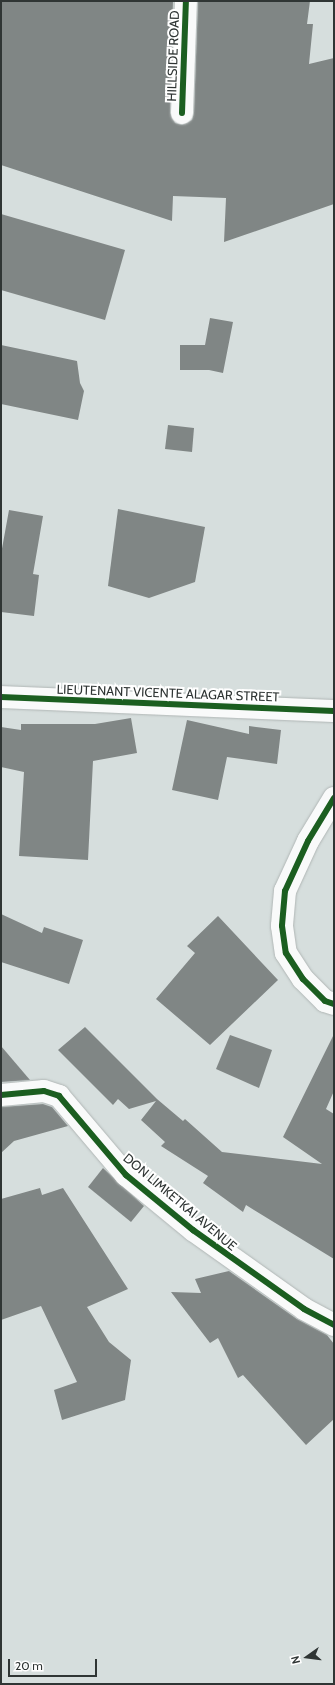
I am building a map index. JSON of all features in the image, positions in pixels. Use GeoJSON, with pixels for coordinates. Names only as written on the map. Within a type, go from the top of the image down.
{"type":"FeatureCollection","features":[{"type":"Feature","properties":{"kind":"street","name":"HILLSIDE ROAD"},"geometry":{"type":"LineString","coordinates":[[182,113],[186,1]]}},
{"type":"Feature","properties":{"kind":"street","name":"LIEUTENANT VICENTE ALAGAR STREET"},"geometry":{"type":"LineString","coordinates":[[1,698],[334,711]]}},
{"type":"Feature","properties":{"kind":"street"},"geometry":{"type":"LineString","coordinates":[[334,798],[308,841],[285,891],[282,926],[286,953],[296,969],[325,1001],[334,1004]]}},
{"type":"Feature","properties":{"kind":"street","name":"DON LIMKETKAI AVENUE"},"geometry":{"type":"LineString","coordinates":[[1,1095],[44,1091],[59,1096],[126,1175],[193,1230],[304,1309],[334,1326]]}},
{"type":"Feature","properties":{"kind":"building"},"geometry":{"type":"Polygon","coordinates":[[[1,1],[173,1],[170,113],[175,123],[182,125],[192,120],[194,113],[198,1],[310,1],[307,24],[313,24],[309,64],[334,58],[334,204],[224,242],[226,198],[173,196],[172,221],[1,165],[1,1]]]}},
{"type":"Feature","properties":{"kind":"building"},"geometry":{"type":"Polygon","coordinates":[[[1,214],[125,250],[105,320],[1,290],[1,214]]]}},
{"type":"Feature","properties":{"kind":"building"},"geometry":{"type":"Polygon","coordinates":[[[210,318],[233,322],[223,373],[209,370],[180,370],[180,345],[205,345],[210,318]]]}},
{"type":"Feature","properties":{"kind":"building"},"geometry":{"type":"Polygon","coordinates":[[[1,345],[77,361],[80,383],[84,391],[78,420],[1,404],[1,345]]]}},
{"type":"Feature","properties":{"kind":"building"},"geometry":{"type":"Polygon","coordinates":[[[168,425],[194,428],[192,452],[165,449],[168,425]]]}},
{"type":"Feature","properties":{"kind":"building"},"geometry":{"type":"Polygon","coordinates":[[[118,509],[205,527],[195,582],[149,598],[108,586],[118,509]]]}},
{"type":"Feature","properties":{"kind":"building"},"geometry":{"type":"Polygon","coordinates":[[[9,510],[43,516],[33,574],[39,575],[34,616],[1,612],[1,554],[9,510]]]}},
{"type":"Feature","properties":{"kind":"building"},"geometry":{"type":"Polygon","coordinates":[[[131,718],[137,753],[93,761],[88,860],[19,856],[24,772],[1,767],[1,727],[21,730],[21,724],[95,724],[131,718]]]}},
{"type":"Feature","properties":{"kind":"building"},"geometry":{"type":"Polygon","coordinates":[[[187,720],[249,734],[249,726],[281,730],[277,764],[227,757],[218,800],[172,790],[187,720]]]}},
{"type":"Feature","properties":{"kind":"building"},"geometry":{"type":"Polygon","coordinates":[[[1,914],[42,933],[44,927],[83,940],[69,984],[1,962],[1,914]]]}},
{"type":"Feature","properties":{"kind":"building"},"geometry":{"type":"Polygon","coordinates":[[[218,916],[278,980],[210,1045],[156,999],[195,953],[187,946],[218,916]]]}},
{"type":"Feature","properties":{"kind":"building"},"geometry":{"type":"Polygon","coordinates":[[[85,1027],[157,1099],[183,1121],[185,1119],[222,1152],[322,1164],[283,1137],[334,1034],[334,1091],[326,1109],[334,1114],[334,1259],[246,1205],[243,1212],[203,1183],[208,1176],[161,1146],[165,1142],[141,1120],[156,1101],[129,1109],[118,1099],[113,1105],[58,1050],[85,1027]]]}},
{"type":"Feature","properties":{"kind":"building"},"geometry":{"type":"Polygon","coordinates":[[[230,1035],[272,1050],[259,1088],[216,1069],[230,1035]]]}},
{"type":"Feature","properties":{"kind":"building"},"geometry":{"type":"Polygon","coordinates":[[[1,1046],[30,1080],[1,1082],[1,1046]]]}},
{"type":"Feature","properties":{"kind":"building"},"geometry":{"type":"Polygon","coordinates":[[[43,1104],[52,1107],[68,1126],[14,1141],[1,1153],[1,1107],[43,1104]]]}},
{"type":"Feature","properties":{"kind":"building"},"geometry":{"type":"Polygon","coordinates":[[[103,1168],[144,1206],[131,1222],[88,1187],[103,1168]]]}},
{"type":"Feature","properties":{"kind":"building"},"geometry":{"type":"Polygon","coordinates":[[[40,1188],[42,1195],[63,1188],[128,1289],[87,1307],[109,1342],[131,1360],[125,1400],[62,1420],[54,1390],[77,1382],[41,1306],[1,1320],[1,1199],[40,1188]]]}},
{"type":"Feature","properties":{"kind":"building"},"geometry":{"type":"Polygon","coordinates":[[[229,1271],[297,1319],[327,1335],[334,1344],[334,1419],[306,1445],[243,1375],[238,1378],[218,1338],[210,1343],[171,1292],[201,1293],[195,1279],[229,1271]]]}},
{"type":"Feature","properties":{"kind":"cycle path"},"geometry":{"type":"LineString","coordinates":[[182,113],[186,1]]}},
{"type":"Feature","properties":{"kind":"cycle path"},"geometry":{"type":"LineString","coordinates":[[1,697],[334,711]]}},
{"type":"Feature","properties":{"kind":"cycle path"},"geometry":{"type":"LineString","coordinates":[[334,798],[308,841],[285,891],[282,926],[286,953],[303,979],[325,1001],[334,1004]]}},
{"type":"Feature","properties":{"kind":"cycle path"},"geometry":{"type":"LineString","coordinates":[[1,1095],[44,1091],[59,1096],[126,1175],[193,1230],[304,1309],[334,1325]]}}]}
